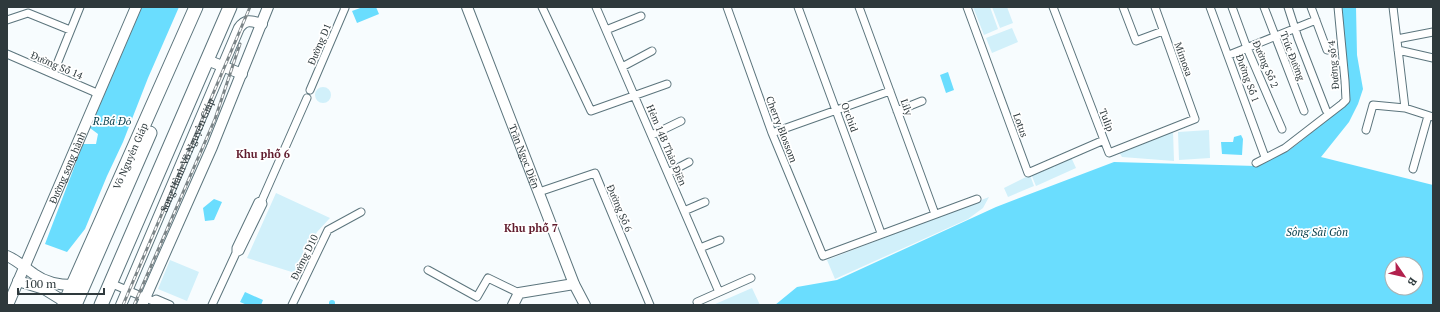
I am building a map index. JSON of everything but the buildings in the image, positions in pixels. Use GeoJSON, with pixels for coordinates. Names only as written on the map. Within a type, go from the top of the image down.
{"type":"FeatureCollection","features":[{"type":"Feature","properties":{"kind":"highway","name":"Võ Nguyên Giáp"},"geometry":{"type":"LineString","coordinates":[[68,304],[73,285],[196,7]]}},
{"type":"Feature","properties":{"kind":"highway","name":"Võ Nguyên Giáp"},"geometry":{"type":"LineString","coordinates":[[68,304],[205,7]]}},
{"type":"Feature","properties":{"kind":"highway"},"geometry":{"type":"LineString","coordinates":[[92,305],[221,7]]}},
{"type":"Feature","properties":{"kind":"highway"},"geometry":{"type":"LineString","coordinates":[[101,305],[230,7]]}},
{"type":"Feature","properties":{"kind":"main road","name":"Đường song hành"},"geometry":{"type":"LineString","coordinates":[[8,305],[136,7]]}},
{"type":"Feature","properties":{"kind":"main road","name":"Song Hành Võ Nguyên Giáp"},"geometry":{"type":"LineString","coordinates":[[149,302],[268,7]]}},
{"type":"Feature","properties":{"kind":"main road","name":"Trần Ngọc Diện"},"geometry":{"type":"LineString","coordinates":[[467,7],[574,284],[585,305]]}},
{"type":"Feature","properties":{"kind":"main road","name":"Song Hành Võ Nguyên Giáp"},"geometry":{"type":"LineString","coordinates":[[121,305],[241,25],[250,20],[262,24]]}},
{"type":"Feature","properties":{"kind":"main road"},"geometry":{"type":"LineString","coordinates":[[208,60],[242,74]]}},
{"type":"Feature","properties":{"kind":"main road"},"geometry":{"type":"LineString","coordinates":[[7,256],[37,276],[60,285],[73,285]]}},
{"type":"Feature","properties":{"kind":"main road"},"geometry":{"type":"LineString","coordinates":[[18,281],[44,290],[68,304]]}},
{"type":"Feature","properties":{"kind":"main road"},"geometry":{"type":"LineString","coordinates":[[513,305],[519,293],[574,284]]}},
{"type":"Feature","properties":{"kind":"street"},"geometry":{"type":"LineString","coordinates":[[53,74],[80,7]]}},
{"type":"Feature","properties":{"kind":"street","name":"Đường D1"},"geometry":{"type":"LineString","coordinates":[[310,90],[345,8],[344,7]]}},
{"type":"Feature","properties":{"kind":"street"},"geometry":{"type":"LineString","coordinates":[[542,7],[591,111],[667,84]]}},
{"type":"Feature","properties":{"kind":"street","name":"Hẻm 14B Thảo Điền"},"geometry":{"type":"LineString","coordinates":[[596,7],[719,292]]}},
{"type":"Feature","properties":{"kind":"street","name":"Cherry Blossom"},"geometry":{"type":"LineString","coordinates":[[727,7],[772,133],[823,256],[881,233]]}},
{"type":"Feature","properties":{"kind":"street","name":"Orchid"},"geometry":{"type":"LineString","coordinates":[[798,7],[881,233]]}},
{"type":"Feature","properties":{"kind":"street","name":"Lily"},"geometry":{"type":"LineString","coordinates":[[859,7],[935,214]]}},
{"type":"Feature","properties":{"kind":"street","name":"Lotus"},"geometry":{"type":"LineString","coordinates":[[967,7],[1028,173],[1104,140]]}},
{"type":"Feature","properties":{"kind":"street","name":"Tulip"},"geometry":{"type":"LineString","coordinates":[[1052,7],[1109,153],[1195,121]]}},
{"type":"Feature","properties":{"kind":"street"},"geometry":{"type":"LineString","coordinates":[[1123,7],[1136,41],[1163,31]]}},
{"type":"Feature","properties":{"kind":"street","name":"Mimosa"},"geometry":{"type":"LineString","coordinates":[[1155,7],[1195,121]]}},
{"type":"Feature","properties":{"kind":"street","name":"Đường Số 1"},"geometry":{"type":"LineString","coordinates":[[1210,7],[1229,55],[1265,157]]}},
{"type":"Feature","properties":{"kind":"street","name":"Đường Số 2"},"geometry":{"type":"LineString","coordinates":[[1232,7],[1282,129]]}},
{"type":"Feature","properties":{"kind":"street","name":"Trúc Đường"},"geometry":{"type":"LineString","coordinates":[[1264,7],[1304,111]]}},
{"type":"Feature","properties":{"kind":"street","name":"Đường số 4"},"geometry":{"type":"LineString","coordinates":[[1288,7],[1327,114],[1346,100],[1338,7]]}},
{"type":"Feature","properties":{"kind":"street"},"geometry":{"type":"LineString","coordinates":[[1311,7],[1327,50]]}},
{"type":"Feature","properties":{"kind":"street"},"geometry":{"type":"LineString","coordinates":[[1393,7],[1405,108]]}},
{"type":"Feature","properties":{"kind":"street"},"geometry":{"type":"LineString","coordinates":[[7,20],[29,10],[70,30]]}},
{"type":"Feature","properties":{"kind":"street"},"geometry":{"type":"LineString","coordinates":[[606,30],[640,16]]}},
{"type":"Feature","properties":{"kind":"street"},"geometry":{"type":"LineString","coordinates":[[1229,55],[1316,20]]}},
{"type":"Feature","properties":{"kind":"street"},"geometry":{"type":"LineString","coordinates":[[1397,39],[1433,32]]}},
{"type":"Feature","properties":{"kind":"street"},"geometry":{"type":"LineString","coordinates":[[1398,50],[1433,58]]}},
{"type":"Feature","properties":{"kind":"street"},"geometry":{"type":"LineString","coordinates":[[622,67],[652,51]]}},
{"type":"Feature","properties":{"kind":"street","name":"Đường Số 14"},"geometry":{"type":"LineString","coordinates":[[7,54],[99,94]]}},
{"type":"Feature","properties":{"kind":"street"},"geometry":{"type":"LineString","coordinates":[[772,133],[890,91]]}},
{"type":"Feature","properties":{"kind":"street"},"geometry":{"type":"LineString","coordinates":[[212,305],[236,253],[240,251],[263,204],[262,200],[308,98]]}},
{"type":"Feature","properties":{"kind":"street"},"geometry":{"type":"LineString","coordinates":[[897,111],[922,101]]}},
{"type":"Feature","properties":{"kind":"street"},"geometry":{"type":"LineString","coordinates":[[1366,130],[1373,105],[1405,108],[1430,116],[1413,169]]}},
{"type":"Feature","properties":{"kind":"street"},"geometry":{"type":"LineString","coordinates":[[1256,163],[1285,148],[1327,114]]}},
{"type":"Feature","properties":{"kind":"street"},"geometry":{"type":"LineString","coordinates":[[652,135],[681,121]]}},
{"type":"Feature","properties":{"kind":"street"},"geometry":{"type":"LineString","coordinates":[[668,173],[689,162]]}},
{"type":"Feature","properties":{"kind":"street","name":"Đường Số 6"},"geometry":{"type":"LineString","coordinates":[[539,192],[595,173],[650,305]]}},
{"type":"Feature","properties":{"kind":"street"},"geometry":{"type":"LineString","coordinates":[[881,233],[977,199]]}},
{"type":"Feature","properties":{"kind":"street"},"geometry":{"type":"LineString","coordinates":[[684,211],[705,202]]}},
{"type":"Feature","properties":{"kind":"street","name":"Đường D10"},"geometry":{"type":"LineString","coordinates":[[292,305],[328,230],[361,212]]}},
{"type":"Feature","properties":{"kind":"street"},"geometry":{"type":"LineString","coordinates":[[700,248],[720,240]]}},
{"type":"Feature","properties":{"kind":"street"},"geometry":{"type":"LineString","coordinates":[[428,270],[477,297],[488,278],[519,293]]}},
{"type":"Feature","properties":{"kind":"street"},"geometry":{"type":"LineString","coordinates":[[697,302],[751,278]]}},
{"type":"Feature","properties":{"kind":"street"},"geometry":{"type":"LineString","coordinates":[[110,284],[127,290],[149,302],[156,299],[170,305]]}},
{"type":"Feature","properties":{"kind":"shaded area"},"geometry":{"type":"Polygon","coordinates":[[[973,7],[990,7],[998,29],[984,35],[973,7]]]}},
{"type":"Feature","properties":{"kind":"shaded area"},"geometry":{"type":"Polygon","coordinates":[[[992,7],[1007,7],[1013,23],[1000,28],[992,7]]]}},
{"type":"Feature","properties":{"kind":"shaded area"},"geometry":{"type":"Polygon","coordinates":[[[1012,28],[1018,42],[992,53],[986,38],[1012,28]]]}},
{"type":"Feature","properties":{"kind":"shaded area"},"geometry":{"type":"Polygon","coordinates":[[[323,87],[330,92],[331,95],[326,102],[323,103],[316,98],[315,95],[320,88],[323,87]]]}},
{"type":"Feature","properties":{"kind":"shaded area"},"geometry":{"type":"Polygon","coordinates":[[[1209,130],[1210,158],[1179,160],[1178,132],[1209,130]]]}},
{"type":"Feature","properties":{"kind":"shaded area"},"geometry":{"type":"Polygon","coordinates":[[[1173,131],[1174,161],[1122,157],[1119,152],[1173,131]]]}},
{"type":"Feature","properties":{"kind":"shaded area"},"geometry":{"type":"Polygon","coordinates":[[[1071,157],[1076,168],[1036,186],[1031,174],[1053,165],[1055,169],[1054,165],[1071,157]]]}},
{"type":"Feature","properties":{"kind":"shaded area"},"geometry":{"type":"Polygon","coordinates":[[[1030,175],[1034,186],[1008,197],[1004,188],[1030,175]]]}},
{"type":"Feature","properties":{"kind":"shaded area"},"geometry":{"type":"Polygon","coordinates":[[[276,193],[330,218],[317,232],[295,273],[247,258],[276,193]]]}},
{"type":"Feature","properties":{"kind":"shaded area"},"geometry":{"type":"Polygon","coordinates":[[[989,197],[983,208],[968,219],[835,279],[827,260],[989,197]]]}},
{"type":"Feature","properties":{"kind":"shaded area"},"geometry":{"type":"Polygon","coordinates":[[[170,260],[199,272],[187,301],[158,289],[170,260]]]}},
{"type":"Feature","properties":{"kind":"shaded area"},"geometry":{"type":"Polygon","coordinates":[[[752,288],[760,305],[713,305],[752,288]]]}},
{"type":"Feature","properties":{"kind":"water","name":"R.Bá Đỏ"},"geometry":{"type":"Polygon","coordinates":[[[142,7],[179,7],[85,229],[67,252],[45,244],[83,144],[96,144],[98,134],[90,128],[142,7]]]}},
{"type":"Feature","properties":{"kind":"water"},"geometry":{"type":"Polygon","coordinates":[[[363,7],[376,7],[379,14],[357,23],[352,11],[363,7]]]}},
{"type":"Feature","properties":{"kind":"water","name":"Sông Sài Gòn"},"geometry":{"type":"Polygon","coordinates":[[[1340,7],[1356,7],[1357,55],[1363,89],[1358,104],[1349,122],[1321,157],[1433,185],[1433,305],[775,305],[797,287],[837,280],[996,207],[1114,162],[1256,166],[1288,151],[1348,103],[1340,7]]]}},
{"type":"Feature","properties":{"kind":"water"},"geometry":{"type":"Polygon","coordinates":[[[948,72],[954,90],[946,93],[940,75],[948,72]]]}},
{"type":"Feature","properties":{"kind":"water"},"geometry":{"type":"Polygon","coordinates":[[[1241,135],[1243,139],[1242,155],[1222,154],[1221,142],[1233,142],[1234,137],[1241,135]]]}},
{"type":"Feature","properties":{"kind":"water"},"geometry":{"type":"Polygon","coordinates":[[[214,199],[222,202],[214,220],[205,221],[203,208],[214,199]]]}},
{"type":"Feature","properties":{"kind":"water"},"geometry":{"type":"Polygon","coordinates":[[[245,292],[263,300],[261,305],[247,305],[240,302],[245,292]]]}},
{"type":"Feature","properties":{"kind":"railway"},"geometry":{"type":"LineString","coordinates":[[123,305],[250,7]]}},
{"type":"Feature","properties":{"kind":"railway"},"geometry":{"type":"LineString","coordinates":[[134,305],[215,119],[240,44]]}},
{"type":"Feature","properties":{"kind":"district","name":"Khu phố 6"},"geometry":{"type":"Point","coordinates":[263,154]}},
{"type":"Feature","properties":{"kind":"district","name":"Khu phố 7"},"geometry":{"type":"Point","coordinates":[531,228]}}]}
